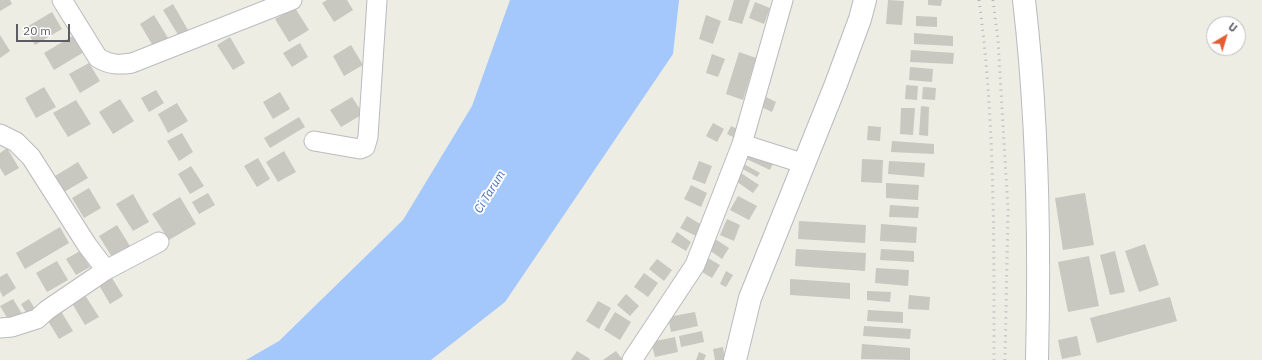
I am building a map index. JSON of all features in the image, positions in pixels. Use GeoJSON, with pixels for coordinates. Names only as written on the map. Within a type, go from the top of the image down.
{"type":"FeatureCollection","features":[{"type":"Feature","properties":{"kind":"main road"},"geometry":{"type":"LineString","coordinates":[[735,360],[750,298],[847,56],[865,0]]}},
{"type":"Feature","properties":{"kind":"main road"},"geometry":{"type":"LineString","coordinates":[[1024,0],[1028,37],[1038,220],[1037,360]]}},
{"type":"Feature","properties":{"kind":"street"},"geometry":{"type":"LineString","coordinates":[[62,0],[98,58],[108,64],[117,65],[132,63],[292,0]]}},
{"type":"Feature","properties":{"kind":"street"},"geometry":{"type":"LineString","coordinates":[[314,141],[360,149],[365,147],[368,137],[377,0]]}},
{"type":"Feature","properties":{"kind":"street"},"geometry":{"type":"LineString","coordinates":[[632,360],[695,265],[742,144],[783,0]]}},
{"type":"Feature","properties":{"kind":"street"},"geometry":{"type":"LineString","coordinates":[[0,134],[16,142],[28,153],[87,245],[106,270]]}},
{"type":"Feature","properties":{"kind":"street"},"geometry":{"type":"LineString","coordinates":[[742,144],[805,164]]}},
{"type":"Feature","properties":{"kind":"street"},"geometry":{"type":"LineString","coordinates":[[0,328],[12,327],[36,319],[106,270],[159,242]]}},
{"type":"Feature","properties":{"kind":"water","name":"Ci Tarum"},"geometry":{"type":"Polygon","coordinates":[[[510,0],[679,0],[673,54],[505,302],[431,360],[246,360],[279,341],[403,220],[472,106],[510,0]]]}},
{"type":"Feature","properties":{"kind":"building"},"geometry":{"type":"Polygon","coordinates":[[[0,0],[10,0],[12,4],[0,11],[0,0]]]}},
{"type":"Feature","properties":{"kind":"building"},"geometry":{"type":"Polygon","coordinates":[[[327,0],[347,0],[353,10],[334,22],[322,3],[327,0]]]}},
{"type":"Feature","properties":{"kind":"building"},"geometry":{"type":"Polygon","coordinates":[[[734,0],[750,0],[742,24],[728,20],[734,0]]]}},
{"type":"Feature","properties":{"kind":"building"},"geometry":{"type":"Polygon","coordinates":[[[888,0],[904,1],[902,25],[886,24],[888,0]]]}},
{"type":"Feature","properties":{"kind":"building"},"geometry":{"type":"Polygon","coordinates":[[[928,0],[942,0],[941,6],[928,5],[928,0]]]}},
{"type":"Feature","properties":{"kind":"building"},"geometry":{"type":"Polygon","coordinates":[[[755,2],[770,8],[764,24],[749,18],[755,2]]]}},
{"type":"Feature","properties":{"kind":"building"},"geometry":{"type":"Polygon","coordinates":[[[173,4],[192,37],[183,43],[163,10],[173,4]]]}},
{"type":"Feature","properties":{"kind":"building"},"geometry":{"type":"Polygon","coordinates":[[[295,8],[309,30],[289,42],[275,19],[295,8]]]}},
{"type":"Feature","properties":{"kind":"building"},"geometry":{"type":"Polygon","coordinates":[[[52,12],[62,29],[35,45],[25,28],[52,12]]]}},
{"type":"Feature","properties":{"kind":"building"},"geometry":{"type":"Polygon","coordinates":[[[154,15],[171,43],[156,51],[140,24],[154,15]]]}},
{"type":"Feature","properties":{"kind":"building"},"geometry":{"type":"Polygon","coordinates":[[[706,15],[721,21],[713,44],[699,39],[706,15]]]}},
{"type":"Feature","properties":{"kind":"building"},"geometry":{"type":"Polygon","coordinates":[[[916,16],[937,17],[937,27],[916,26],[916,16]]]}},
{"type":"Feature","properties":{"kind":"building"},"geometry":{"type":"Polygon","coordinates":[[[914,33],[953,36],[953,46],[914,44],[914,33]]]}},
{"type":"Feature","properties":{"kind":"building"},"geometry":{"type":"Polygon","coordinates":[[[0,35],[10,51],[0,58],[0,35]]]}},
{"type":"Feature","properties":{"kind":"building"},"geometry":{"type":"Polygon","coordinates":[[[74,35],[84,52],[54,70],[44,53],[74,35]]]}},
{"type":"Feature","properties":{"kind":"building"},"geometry":{"type":"Polygon","coordinates":[[[230,37],[245,63],[233,70],[217,45],[230,37]]]}},
{"type":"Feature","properties":{"kind":"building"},"geometry":{"type":"Polygon","coordinates":[[[300,43],[308,57],[292,67],[283,53],[300,43]]]}},
{"type":"Feature","properties":{"kind":"building"},"geometry":{"type":"Polygon","coordinates":[[[351,45],[363,65],[344,76],[333,56],[351,45]]]}},
{"type":"Feature","properties":{"kind":"building"},"geometry":{"type":"Polygon","coordinates":[[[911,50],[954,53],[953,64],[910,62],[911,50]]]}},
{"type":"Feature","properties":{"kind":"building"},"geometry":{"type":"Polygon","coordinates":[[[739,52],[756,58],[743,100],[726,94],[739,52]]]}},
{"type":"Feature","properties":{"kind":"building"},"geometry":{"type":"Polygon","coordinates":[[[712,54],[725,59],[718,77],[706,73],[712,54]]]}},
{"type":"Feature","properties":{"kind":"building"},"geometry":{"type":"Polygon","coordinates":[[[89,63],[100,81],[80,93],[69,74],[89,63]]]}},
{"type":"Feature","properties":{"kind":"building"},"geometry":{"type":"Polygon","coordinates":[[[910,67],[933,69],[932,82],[909,80],[910,67]]]}},
{"type":"Feature","properties":{"kind":"building"},"geometry":{"type":"Polygon","coordinates":[[[906,85],[918,86],[917,100],[905,99],[906,85]]]}},
{"type":"Feature","properties":{"kind":"building"},"geometry":{"type":"Polygon","coordinates":[[[44,87],[56,107],[36,118],[25,98],[44,87]]]}},
{"type":"Feature","properties":{"kind":"building"},"geometry":{"type":"Polygon","coordinates":[[[923,87],[936,88],[935,100],[922,99],[923,87]]]}},
{"type":"Feature","properties":{"kind":"building"},"geometry":{"type":"Polygon","coordinates":[[[156,90],[164,103],[149,112],[141,98],[156,90]]]}},
{"type":"Feature","properties":{"kind":"building"},"geometry":{"type":"Polygon","coordinates":[[[280,92],[290,109],[273,119],[263,102],[280,92]]]}},
{"type":"Feature","properties":{"kind":"building"},"geometry":{"type":"Polygon","coordinates":[[[352,97],[363,114],[341,127],[330,110],[352,97]]]}},
{"type":"Feature","properties":{"kind":"building"},"geometry":{"type":"Polygon","coordinates":[[[766,97],[776,102],[772,112],[761,107],[766,97]]]}},
{"type":"Feature","properties":{"kind":"building"},"geometry":{"type":"Polygon","coordinates":[[[120,99],[134,121],[113,134],[99,112],[120,99]]]}},
{"type":"Feature","properties":{"kind":"building"},"geometry":{"type":"Polygon","coordinates":[[[76,100],[91,124],[68,137],[53,113],[76,100]]]}},
{"type":"Feature","properties":{"kind":"building"},"geometry":{"type":"Polygon","coordinates":[[[177,103],[188,121],[168,133],[158,114],[177,103]]]}},
{"type":"Feature","properties":{"kind":"building"},"geometry":{"type":"Polygon","coordinates":[[[921,106],[929,107],[928,136],[919,135],[921,106]]]}},
{"type":"Feature","properties":{"kind":"building"},"geometry":{"type":"Polygon","coordinates":[[[901,108],[915,108],[913,135],[900,134],[901,108]]]}},
{"type":"Feature","properties":{"kind":"building"},"geometry":{"type":"Polygon","coordinates":[[[299,117],[305,127],[270,148],[264,138],[299,117]]]}},
{"type":"Feature","properties":{"kind":"building"},"geometry":{"type":"Polygon","coordinates":[[[713,123],[724,129],[717,142],[706,136],[713,123]]]}},
{"type":"Feature","properties":{"kind":"building"},"geometry":{"type":"Polygon","coordinates":[[[731,126],[745,133],[741,141],[727,134],[731,126]]]}},
{"type":"Feature","properties":{"kind":"building"},"geometry":{"type":"Polygon","coordinates":[[[868,126],[881,127],[880,141],[867,140],[868,126]]]}},
{"type":"Feature","properties":{"kind":"building"},"geometry":{"type":"Polygon","coordinates":[[[182,133],[193,152],[179,161],[167,141],[182,133]]]}},
{"type":"Feature","properties":{"kind":"building"},"geometry":{"type":"Polygon","coordinates":[[[892,141],[934,144],[934,154],[891,152],[892,141]]]}},
{"type":"Feature","properties":{"kind":"building"},"geometry":{"type":"Polygon","coordinates":[[[747,146],[775,159],[770,170],[742,157],[747,146]]]}},
{"type":"Feature","properties":{"kind":"building"},"geometry":{"type":"Polygon","coordinates":[[[7,148],[19,168],[5,176],[0,168],[0,153],[7,148]]]}},
{"type":"Feature","properties":{"kind":"building"},"geometry":{"type":"Polygon","coordinates":[[[284,151],[296,172],[278,182],[266,162],[284,151]]]}},
{"type":"Feature","properties":{"kind":"building"},"geometry":{"type":"Polygon","coordinates":[[[258,158],[270,179],[257,187],[244,166],[258,158]]]}},
{"type":"Feature","properties":{"kind":"building"},"geometry":{"type":"Polygon","coordinates":[[[862,159],[883,160],[882,183],[861,182],[862,159]]]}},
{"type":"Feature","properties":{"kind":"building"},"geometry":{"type":"Polygon","coordinates":[[[699,161],[712,166],[705,184],[692,179],[699,161]]]}},
{"type":"Feature","properties":{"kind":"building"},"geometry":{"type":"Polygon","coordinates":[[[889,161],[925,163],[924,177],[888,174],[889,161]]]}},
{"type":"Feature","properties":{"kind":"building"},"geometry":{"type":"Polygon","coordinates":[[[78,162],[88,178],[64,192],[55,176],[78,162]]]}},
{"type":"Feature","properties":{"kind":"building"},"geometry":{"type":"Polygon","coordinates":[[[744,164],[760,173],[757,177],[741,168],[744,164]]]}},
{"type":"Feature","properties":{"kind":"building"},"geometry":{"type":"Polygon","coordinates":[[[191,166],[204,186],[190,194],[178,174],[191,166]]]}},
{"type":"Feature","properties":{"kind":"building"},"geometry":{"type":"Polygon","coordinates":[[[738,171],[759,185],[753,193],[733,179],[738,171]]]}},
{"type":"Feature","properties":{"kind":"building"},"geometry":{"type":"Polygon","coordinates":[[[886,183],[919,185],[918,200],[886,198],[886,183]]]}},
{"type":"Feature","properties":{"kind":"building"},"geometry":{"type":"Polygon","coordinates":[[[691,185],[707,193],[701,207],[684,199],[691,185]]]}},
{"type":"Feature","properties":{"kind":"building"},"geometry":{"type":"Polygon","coordinates":[[[89,188],[101,208],[84,218],[72,198],[89,188]]]}},
{"type":"Feature","properties":{"kind":"building"},"geometry":{"type":"Polygon","coordinates":[[[208,193],[215,205],[199,214],[192,202],[208,193]]]}},
{"type":"Feature","properties":{"kind":"building"},"geometry":{"type":"Polygon","coordinates":[[[1085,193],[1094,245],[1063,250],[1055,198],[1085,193]]]}},
{"type":"Feature","properties":{"kind":"building"},"geometry":{"type":"Polygon","coordinates":[[[133,194],[149,222],[133,231],[116,204],[133,194]]]}},
{"type":"Feature","properties":{"kind":"building"},"geometry":{"type":"Polygon","coordinates":[[[738,196],[757,206],[749,220],[730,210],[738,196]]]}},
{"type":"Feature","properties":{"kind":"building"},"geometry":{"type":"Polygon","coordinates":[[[180,197],[196,224],[169,240],[152,214],[180,197]]]}},
{"type":"Feature","properties":{"kind":"building"},"geometry":{"type":"Polygon","coordinates":[[[890,205],[919,207],[918,218],[889,217],[890,205]]]}},
{"type":"Feature","properties":{"kind":"building"},"geometry":{"type":"Polygon","coordinates":[[[687,216],[702,225],[696,236],[680,228],[687,216]]]}},
{"type":"Feature","properties":{"kind":"building"},"geometry":{"type":"Polygon","coordinates":[[[727,219],[740,225],[734,241],[720,235],[727,219]]]}},
{"type":"Feature","properties":{"kind":"building"},"geometry":{"type":"Polygon","coordinates":[[[799,221],[866,225],[865,243],[798,239],[799,221]]]}},
{"type":"Feature","properties":{"kind":"building"},"geometry":{"type":"Polygon","coordinates":[[[881,224],[917,227],[916,243],[880,241],[881,224]]]}},
{"type":"Feature","properties":{"kind":"building"},"geometry":{"type":"Polygon","coordinates":[[[117,225],[133,251],[115,262],[99,236],[117,225]]]}},
{"type":"Feature","properties":{"kind":"building"},"geometry":{"type":"Polygon","coordinates":[[[60,227],[69,243],[25,269],[16,253],[60,227]]]}},
{"type":"Feature","properties":{"kind":"building"},"geometry":{"type":"Polygon","coordinates":[[[677,232],[691,242],[686,251],[671,242],[677,232]]]}},
{"type":"Feature","properties":{"kind":"building"},"geometry":{"type":"Polygon","coordinates":[[[712,237],[729,248],[722,259],[705,247],[712,237]]]}},
{"type":"Feature","properties":{"kind":"building"},"geometry":{"type":"Polygon","coordinates":[[[1145,244],[1159,285],[1139,292],[1125,251],[1145,244]]]}},
{"type":"Feature","properties":{"kind":"building"},"geometry":{"type":"Polygon","coordinates":[[[796,249],[866,253],[865,271],[795,266],[796,249]]]}},
{"type":"Feature","properties":{"kind":"building"},"geometry":{"type":"Polygon","coordinates":[[[881,249],[914,251],[914,262],[880,260],[881,249]]]}},
{"type":"Feature","properties":{"kind":"building"},"geometry":{"type":"Polygon","coordinates":[[[80,251],[90,267],[76,275],[66,259],[80,251]]]}},
{"type":"Feature","properties":{"kind":"building"},"geometry":{"type":"Polygon","coordinates":[[[1115,251],[1125,292],[1110,295],[1100,255],[1115,251]]]}},
{"type":"Feature","properties":{"kind":"building"},"geometry":{"type":"Polygon","coordinates":[[[701,254],[720,265],[712,278],[694,267],[701,254]]]}},
{"type":"Feature","properties":{"kind":"building"},"geometry":{"type":"Polygon","coordinates":[[[1089,256],[1099,306],[1068,312],[1058,262],[1089,256]]]}},
{"type":"Feature","properties":{"kind":"building"},"geometry":{"type":"Polygon","coordinates":[[[657,259],[672,270],[664,281],[649,269],[657,259]]]}},
{"type":"Feature","properties":{"kind":"building"},"geometry":{"type":"Polygon","coordinates":[[[57,261],[68,280],[47,292],[36,273],[57,261]]]}},
{"type":"Feature","properties":{"kind":"building"},"geometry":{"type":"Polygon","coordinates":[[[876,268],[909,270],[908,286],[875,283],[876,268]]]}},
{"type":"Feature","properties":{"kind":"building"},"geometry":{"type":"Polygon","coordinates":[[[726,271],[733,275],[726,287],[720,284],[726,271]]]}},
{"type":"Feature","properties":{"kind":"building"},"geometry":{"type":"Polygon","coordinates":[[[7,273],[16,288],[3,297],[0,291],[0,277],[7,273]]]}},
{"type":"Feature","properties":{"kind":"building"},"geometry":{"type":"Polygon","coordinates":[[[109,273],[123,296],[110,304],[96,280],[109,273]]]}},
{"type":"Feature","properties":{"kind":"building"},"geometry":{"type":"Polygon","coordinates":[[[644,273],[658,283],[648,297],[634,287],[644,273]]]}},
{"type":"Feature","properties":{"kind":"building"},"geometry":{"type":"Polygon","coordinates":[[[790,279],[850,283],[850,299],[790,295],[790,279]]]}},
{"type":"Feature","properties":{"kind":"building"},"geometry":{"type":"Polygon","coordinates":[[[867,291],[891,292],[890,302],[867,300],[867,291]]]}},
{"type":"Feature","properties":{"kind":"building"},"geometry":{"type":"Polygon","coordinates":[[[83,292],[99,317],[85,325],[70,300],[83,292]]]}},
{"type":"Feature","properties":{"kind":"building"},"geometry":{"type":"Polygon","coordinates":[[[626,294],[639,306],[630,316],[617,305],[626,294]]]}},
{"type":"Feature","properties":{"kind":"building"},"geometry":{"type":"Polygon","coordinates":[[[909,295],[930,297],[929,310],[908,309],[909,295]]]}},
{"type":"Feature","properties":{"kind":"building"},"geometry":{"type":"Polygon","coordinates":[[[1170,297],[1177,321],[1097,343],[1090,318],[1170,297]]]}},
{"type":"Feature","properties":{"kind":"building"},"geometry":{"type":"Polygon","coordinates":[[[13,299],[24,317],[11,324],[0,306],[13,299]]]}},
{"type":"Feature","properties":{"kind":"building"},"geometry":{"type":"Polygon","coordinates":[[[29,299],[38,314],[30,319],[21,304],[29,299]]]}},
{"type":"Feature","properties":{"kind":"building"},"geometry":{"type":"Polygon","coordinates":[[[598,301],[611,308],[599,329],[586,321],[598,301]]]}},
{"type":"Feature","properties":{"kind":"building"},"geometry":{"type":"Polygon","coordinates":[[[59,308],[73,331],[59,339],[45,316],[59,308]]]}},
{"type":"Feature","properties":{"kind":"building"},"geometry":{"type":"Polygon","coordinates":[[[868,310],[903,312],[903,323],[867,321],[868,310]]]}},
{"type":"Feature","properties":{"kind":"building"},"geometry":{"type":"Polygon","coordinates":[[[615,312],[631,322],[620,340],[604,330],[615,312]]]}},
{"type":"Feature","properties":{"kind":"building"},"geometry":{"type":"Polygon","coordinates":[[[695,312],[698,326],[671,332],[668,317],[695,312]]]}},
{"type":"Feature","properties":{"kind":"building"},"geometry":{"type":"Polygon","coordinates":[[[864,326],[911,329],[910,339],[863,336],[864,326]]]}},
{"type":"Feature","properties":{"kind":"building"},"geometry":{"type":"Polygon","coordinates":[[[702,331],[704,342],[681,347],[679,336],[702,331]]]}},
{"type":"Feature","properties":{"kind":"building"},"geometry":{"type":"Polygon","coordinates":[[[1077,336],[1081,355],[1062,359],[1058,340],[1077,336]]]}},
{"type":"Feature","properties":{"kind":"building"},"geometry":{"type":"Polygon","coordinates":[[[675,337],[678,352],[655,357],[651,342],[675,337]]]}},
{"type":"Feature","properties":{"kind":"building"},"geometry":{"type":"Polygon","coordinates":[[[862,344],[910,348],[910,360],[861,359],[862,344]]]}},
{"type":"Feature","properties":{"kind":"building"},"geometry":{"type":"Polygon","coordinates":[[[723,347],[725,360],[715,360],[713,349],[723,347]]]}},
{"type":"Feature","properties":{"kind":"building"},"geometry":{"type":"Polygon","coordinates":[[[577,351],[590,359],[571,360],[577,351]]]}},
{"type":"Feature","properties":{"kind":"building"},"geometry":{"type":"Polygon","coordinates":[[[616,351],[623,360],[603,360],[616,351]]]}},
{"type":"Feature","properties":{"kind":"building"},"geometry":{"type":"Polygon","coordinates":[[[699,352],[706,355],[704,360],[696,360],[699,352]]]}},
{"type":"Feature","properties":{"kind":"railway"},"geometry":{"type":"LineString","coordinates":[[979,0],[991,135],[994,360]]}},
{"type":"Feature","properties":{"kind":"railway"},"geometry":{"type":"LineString","coordinates":[[993,0],[998,40],[1008,210],[1005,360]]}}]}
